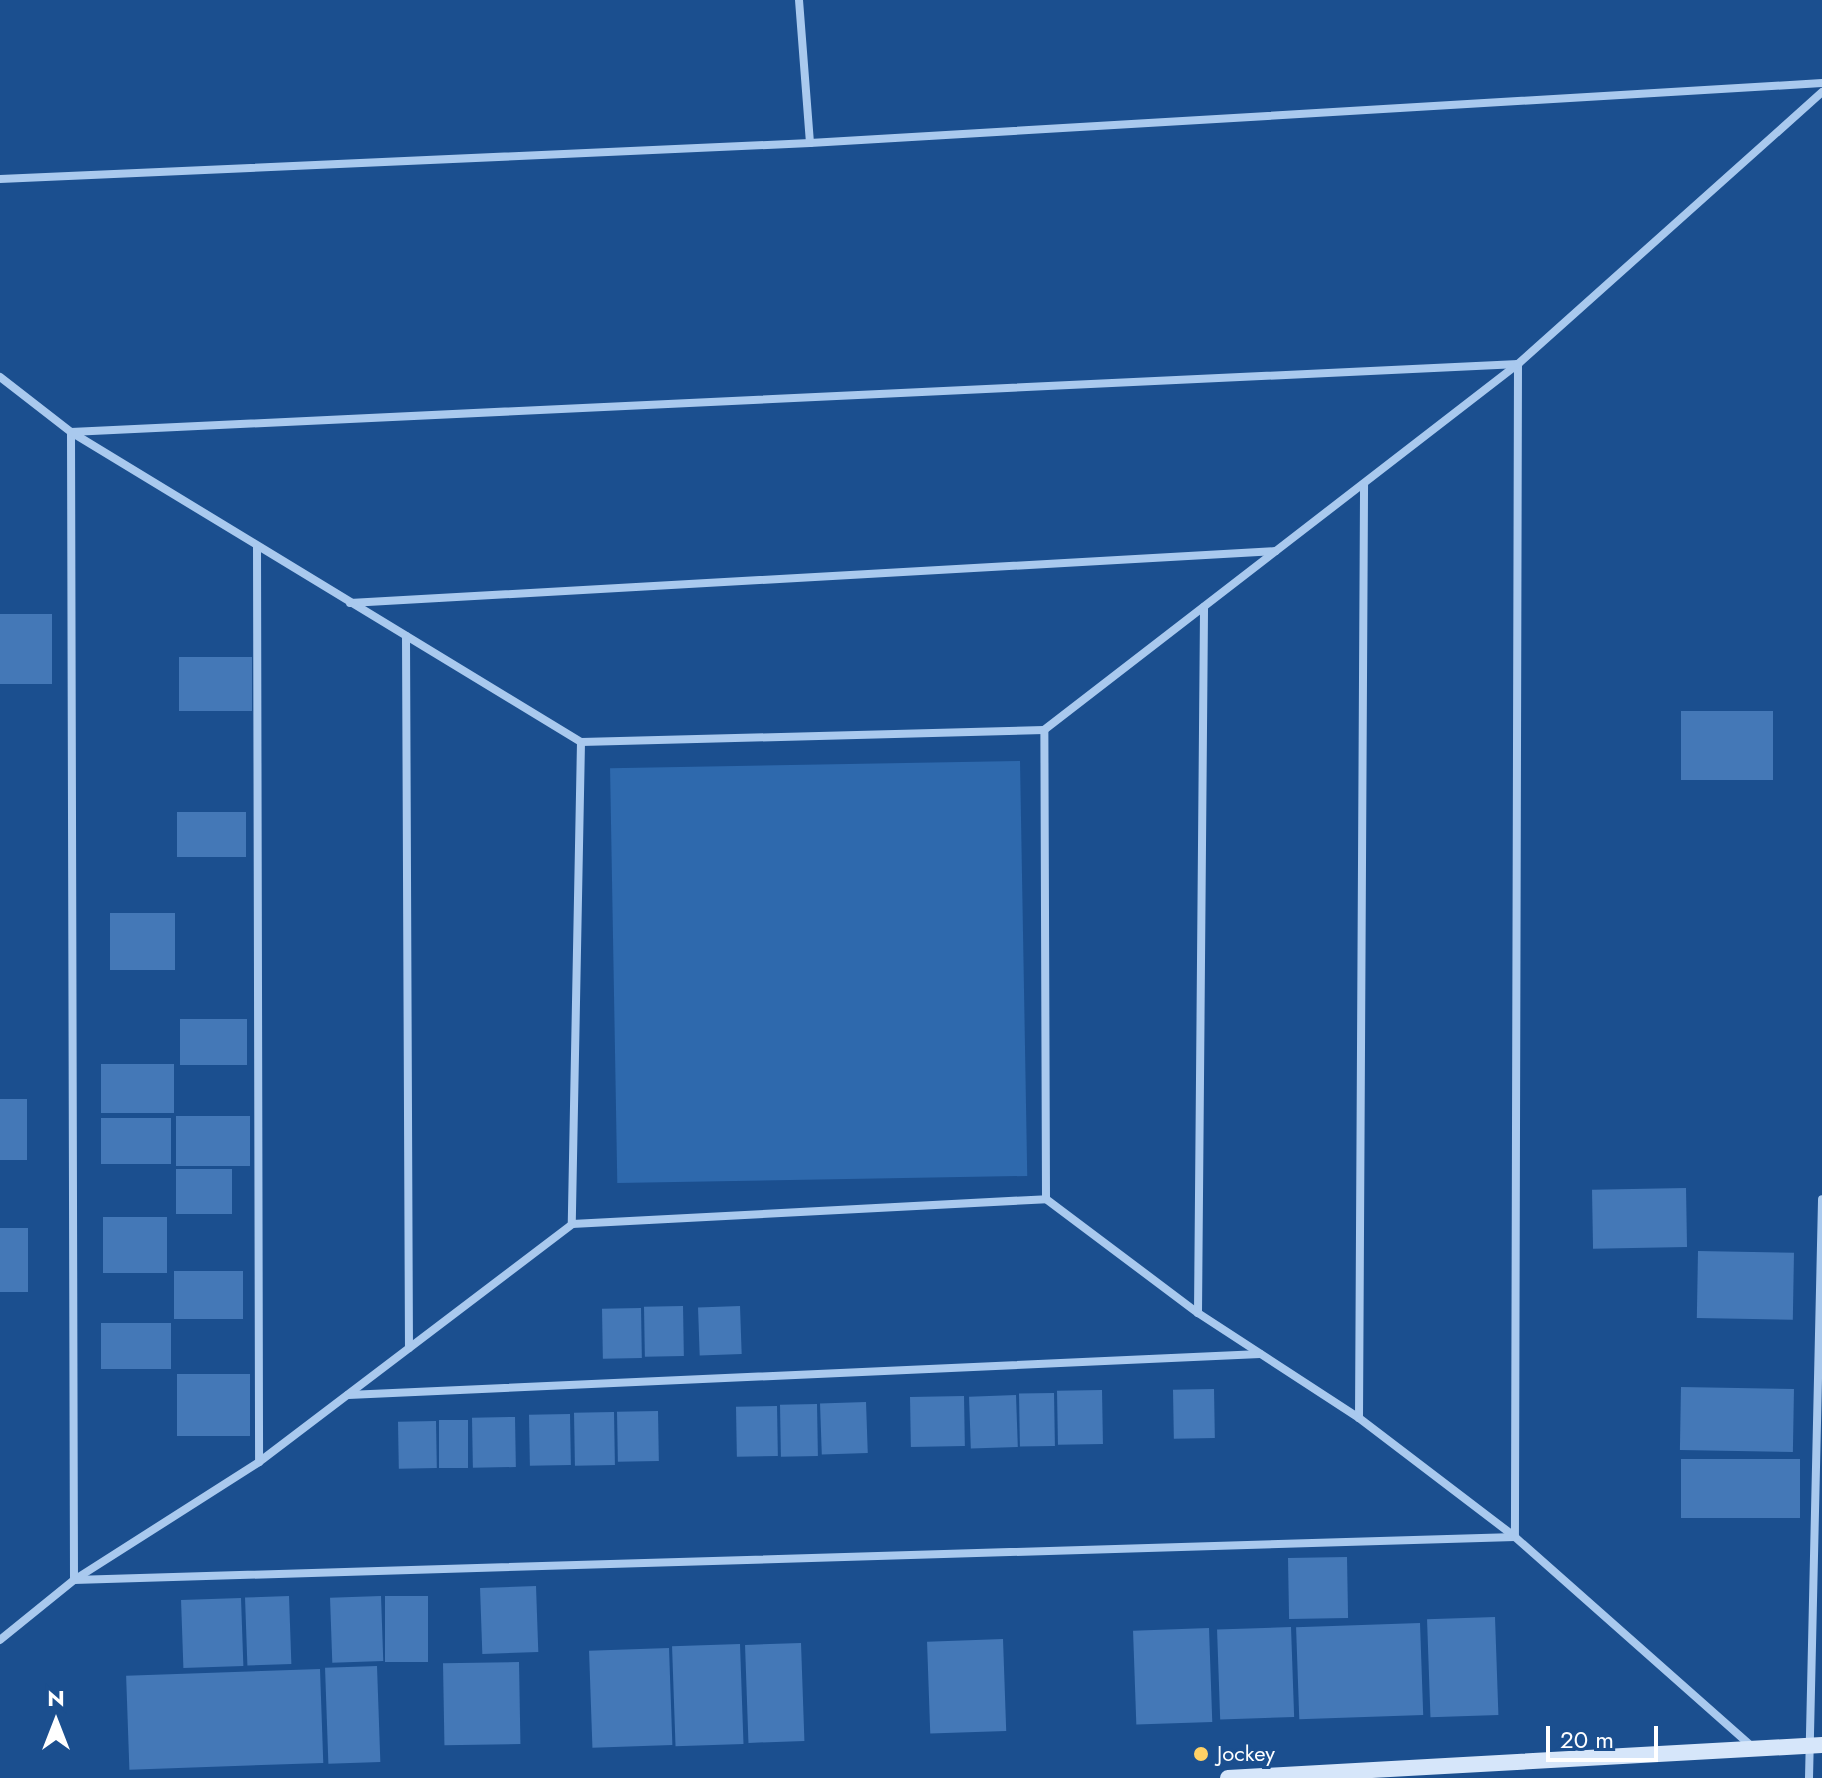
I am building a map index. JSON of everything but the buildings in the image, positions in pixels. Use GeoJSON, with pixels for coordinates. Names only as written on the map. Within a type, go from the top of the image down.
{"type":"FeatureCollection","features":[{"type":"Feature","properties":{"kind":"street"},"geometry":{"type":"LineString","coordinates":[[799,0],[810,143]]}},
{"type":"Feature","properties":{"kind":"street"},"geometry":{"type":"LineString","coordinates":[[0,179],[810,143],[1822,83]]}},
{"type":"Feature","properties":{"kind":"street"},"geometry":{"type":"LineString","coordinates":[[0,377],[71,432],[581,742],[1044,730],[1518,364],[1822,92]]}},
{"type":"Feature","properties":{"kind":"street"},"geometry":{"type":"LineString","coordinates":[[71,432],[1518,364]]}},
{"type":"Feature","properties":{"kind":"street"},"geometry":{"type":"LineString","coordinates":[[1515,1537],[1518,364]]}},
{"type":"Feature","properties":{"kind":"street"},"geometry":{"type":"LineString","coordinates":[[71,432],[74,1580]]}},
{"type":"Feature","properties":{"kind":"street"},"geometry":{"type":"LineString","coordinates":[[1359,1418],[1364,484]]}},
{"type":"Feature","properties":{"kind":"street"},"geometry":{"type":"LineString","coordinates":[[257,546],[259,1462]]}},
{"type":"Feature","properties":{"kind":"street"},"geometry":{"type":"LineString","coordinates":[[350,603],[1277,550]]}},
{"type":"Feature","properties":{"kind":"street"},"geometry":{"type":"LineString","coordinates":[[1198,1313],[1204,607]]}},
{"type":"Feature","properties":{"kind":"street"},"geometry":{"type":"LineString","coordinates":[[406,636],[409,1348]]}},
{"type":"Feature","properties":{"kind":"street"},"geometry":{"type":"LineString","coordinates":[[1044,730],[1046,1199]]}},
{"type":"Feature","properties":{"kind":"street"},"geometry":{"type":"LineString","coordinates":[[572,1224],[581,742]]}},
{"type":"Feature","properties":{"kind":"street"},"geometry":{"type":"LineString","coordinates":[[0,1640],[74,1580],[259,1462],[572,1224],[1046,1199],[1198,1313],[1359,1418],[1515,1537],[1755,1750]]}},
{"type":"Feature","properties":{"kind":"street"},"geometry":{"type":"LineString","coordinates":[[1809,1778],[1815,1746],[1822,1199]]}},
{"type":"Feature","properties":{"kind":"street"},"geometry":{"type":"LineString","coordinates":[[347,1395],[1260,1354]]}},
{"type":"Feature","properties":{"kind":"street"},"geometry":{"type":"LineString","coordinates":[[74,1580],[1515,1537]]}},
{"type":"Feature","properties":{"kind":"street"},"geometry":{"type":"LineString","coordinates":[[1228,1778],[1815,1746]]}},
{"type":"Feature","properties":{"kind":"shaded area"},"geometry":{"type":"Polygon","coordinates":[[[1020,761],[1027,1176],[617,1183],[610,768],[1020,761]]]}},
{"type":"Feature","properties":{"kind":"place","name":"Jockey"},"geometry":{"type":"Point","coordinates":[1201,1754]}}]}
